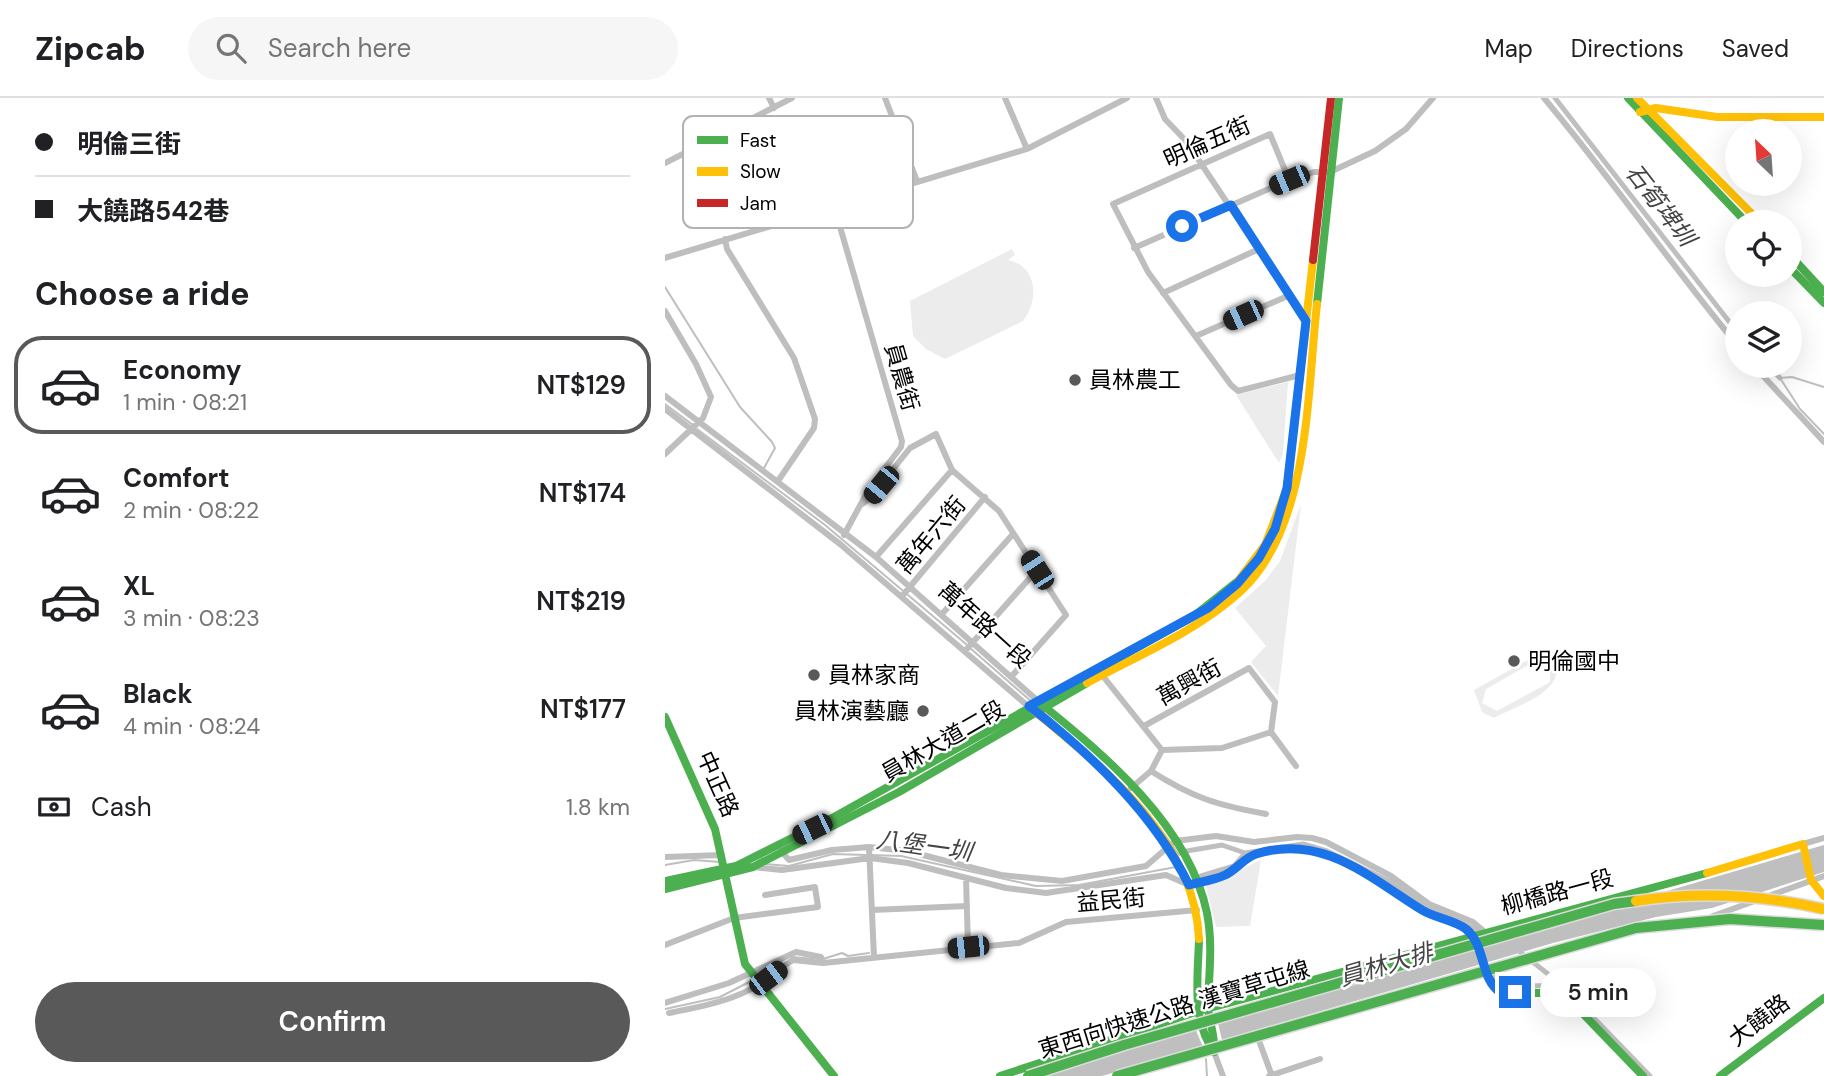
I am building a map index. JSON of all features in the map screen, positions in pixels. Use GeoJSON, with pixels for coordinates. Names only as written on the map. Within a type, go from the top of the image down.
{"type":"FeatureCollection","features":[{"type":"Feature","properties":{"kind":"main road","name":"員林大道二段"},"geometry":{"type":"LineString","coordinates":[[1037,706],[1102,675],[1226,605],[1256,573],[1276,542],[1290,510],[1298,480],[1331,98]]}},
{"type":"Feature","properties":{"kind":"main road","name":"員林大道二段"},"geometry":{"type":"LineString","coordinates":[[726,872],[753,867],[1208,608],[1237,584],[1251,568],[1275,529],[1282,508],[1326,172],[1339,98]]}},
{"type":"Feature","properties":{"kind":"main road"},"geometry":{"type":"LineString","coordinates":[[1628,98],[1699,158],[1749,210]]}},
{"type":"Feature","properties":{"kind":"main road"},"geometry":{"type":"LineString","coordinates":[[1637,98],[1643,110],[1735,210]]}},
{"type":"Feature","properties":{"kind":"main road"},"geometry":{"type":"LineString","coordinates":[[1643,110],[1658,106],[1678,114],[1701,116],[1824,117]]}},
{"type":"Feature","properties":{"kind":"main road"},"geometry":{"type":"LineString","coordinates":[[1802,269],[1824,292]]}},
{"type":"Feature","properties":{"kind":"main road"},"geometry":{"type":"LineString","coordinates":[[1802,280],[1824,303]]}},
{"type":"Feature","properties":{"kind":"main road","name":"萬年路一段"},"geometry":{"type":"LineString","coordinates":[[1037,706],[1131,788],[1173,847],[1205,903],[1210,931],[1203,1012]]}},
{"type":"Feature","properties":{"kind":"main road","name":"萬年路一段"},"geometry":{"type":"LineString","coordinates":[[1037,706],[1114,781],[1173,847]]}},
{"type":"Feature","properties":{"kind":"main road","name":"中正路"},"geometry":{"type":"LineString","coordinates":[[666,723],[709,813],[726,872],[743,958],[834,1076]]}},
{"type":"Feature","properties":{"kind":"main road","name":"員林大道二段"},"geometry":{"type":"LineString","coordinates":[[726,872],[836,821]]}},
{"type":"Feature","properties":{"kind":"main road"},"geometry":{"type":"LineString","coordinates":[[1803,844],[1811,880],[1824,896]]}},
{"type":"Feature","properties":{"kind":"main road","name":"柳橋路一段"},"geometry":{"type":"LineString","coordinates":[[1000,1076],[1203,1012],[1475,939],[1486,933],[1602,899],[1684,881],[1803,844]]}},
{"type":"Feature","properties":{"kind":"main road"},"geometry":{"type":"LineString","coordinates":[[665,881],[726,872]]}},
{"type":"Feature","properties":{"kind":"main road"},"geometry":{"type":"LineString","coordinates":[[665,889],[726,872]]}},
{"type":"Feature","properties":{"kind":"main road","name":"萬年路一段"},"geometry":{"type":"LineString","coordinates":[[1191,881],[1201,946],[1204,1024],[1212,1048]]}},
{"type":"Feature","properties":{"kind":"main road","name":"東西向快速公路 漢寶草屯線"},"geometry":{"type":"LineString","coordinates":[[1028,1076],[1137,1041],[1614,904],[1654,897],[1717,893],[1760,897],[1824,909]]}},
{"type":"Feature","properties":{"kind":"main road","name":"東西向快速公路 漢寶草屯線"},"geometry":{"type":"LineString","coordinates":[[1117,1076],[1636,928],[1725,918],[1774,919],[1824,928]]}},
{"type":"Feature","properties":{"kind":"main road"},"geometry":{"type":"LineString","coordinates":[[1130,1076],[1212,1048],[1258,1038],[1485,969],[1630,930],[1748,922],[1824,928]]}},
{"type":"Feature","properties":{"kind":"main road"},"geometry":{"type":"LineString","coordinates":[[1475,939],[1485,969],[1501,993],[1563,993],[1643,1076]]}},
{"type":"Feature","properties":{"kind":"main road","name":"大饒路"},"geometry":{"type":"LineString","coordinates":[[1720,1076],[1824,998]]}},
{"type":"Feature","properties":{"kind":"street"},"geometry":{"type":"LineString","coordinates":[[769,98],[773,108]]}},
{"type":"Feature","properties":{"kind":"street"},"geometry":{"type":"LineString","coordinates":[[757,116],[792,98]]}},
{"type":"Feature","properties":{"kind":"street"},"geometry":{"type":"LineString","coordinates":[[885,98],[892,116]]}},
{"type":"Feature","properties":{"kind":"street"},"geometry":{"type":"LineString","coordinates":[[1005,98],[1027,149]]}},
{"type":"Feature","properties":{"kind":"street"},"geometry":{"type":"LineString","coordinates":[[913,182],[1027,149],[1125,98]]}},
{"type":"Feature","properties":{"kind":"street"},"geometry":{"type":"LineString","coordinates":[[1156,98],[1165,119],[1187,141],[1306,321]]}},
{"type":"Feature","properties":{"kind":"street"},"geometry":{"type":"LineString","coordinates":[[1300,376],[1238,391],[1163,293],[1134,248],[1289,180],[1326,172],[1393,139],[1419,116],[1433,98]]}},
{"type":"Feature","properties":{"kind":"street"},"geometry":{"type":"LineString","coordinates":[[1544,98],[1725,330]]}},
{"type":"Feature","properties":{"kind":"street","name":"明倫五街"},"geometry":{"type":"LineString","coordinates":[[1134,248],[1113,204],[1201,164],[1270,134],[1289,180]]}},
{"type":"Feature","properties":{"kind":"street"},"geometry":{"type":"LineString","coordinates":[[665,163],[683,154]]}},
{"type":"Feature","properties":{"kind":"street"},"geometry":{"type":"LineString","coordinates":[[913,171],[917,181]]}},
{"type":"Feature","properties":{"kind":"street"},"geometry":{"type":"LineString","coordinates":[[665,258],[762,228]]}},
{"type":"Feature","properties":{"kind":"street","name":"員農街"},"geometry":{"type":"LineString","coordinates":[[840,228],[902,441],[901,447],[869,489],[840,544]]}},
{"type":"Feature","properties":{"kind":"street"},"geometry":{"type":"LineString","coordinates":[[726,239],[727,249],[794,358],[815,419],[814,428],[778,481]]}},
{"type":"Feature","properties":{"kind":"street"},"geometry":{"type":"LineString","coordinates":[[1163,293],[1259,249]]}},
{"type":"Feature","properties":{"kind":"street"},"geometry":{"type":"LineString","coordinates":[[1196,335],[1290,295]]}},
{"type":"Feature","properties":{"kind":"street"},"geometry":{"type":"LineString","coordinates":[[665,311],[711,397],[705,415],[665,454]]}},
{"type":"Feature","properties":{"kind":"street"},"geometry":{"type":"LineString","coordinates":[[1765,378],[1824,442]]}},
{"type":"Feature","properties":{"kind":"street","name":"萬年路一段"},"geometry":{"type":"LineString","coordinates":[[665,396],[911,586],[1011,677],[1037,706]]}},
{"type":"Feature","properties":{"kind":"street","name":"萬年路一段"},"geometry":{"type":"LineString","coordinates":[[665,409],[840,544],[903,595],[965,651],[1037,706]]}},
{"type":"Feature","properties":{"kind":"street"},"geometry":{"type":"LineString","coordinates":[[862,504],[910,448],[936,434],[952,470],[999,511],[1066,615],[1011,677]]}},
{"type":"Feature","properties":{"kind":"street"},"geometry":{"type":"LineString","coordinates":[[876,557],[952,470]]}},
{"type":"Feature","properties":{"kind":"street","name":"萬年六街"},"geometry":{"type":"LineString","coordinates":[[903,595],[985,497]]}},
{"type":"Feature","properties":{"kind":"street"},"geometry":{"type":"LineString","coordinates":[[941,614],[1013,534]]}},
{"type":"Feature","properties":{"kind":"street"},"geometry":{"type":"LineString","coordinates":[[965,651],[1037,570]]}},
{"type":"Feature","properties":{"kind":"street","name":"萬興街"},"geometry":{"type":"LineString","coordinates":[[1144,726],[1249,668],[1275,702],[1271,732]]}},
{"type":"Feature","properties":{"kind":"street"},"geometry":{"type":"LineString","coordinates":[[1102,675],[1162,750]]}},
{"type":"Feature","properties":{"kind":"street"},"geometry":{"type":"LineString","coordinates":[[1162,750],[1222,748],[1271,732],[1296,766]]}},
{"type":"Feature","properties":{"kind":"street"},"geometry":{"type":"LineString","coordinates":[[1131,788],[1151,771],[1162,750]]}},
{"type":"Feature","properties":{"kind":"street"},"geometry":{"type":"LineString","coordinates":[[1151,771],[1182,791],[1212,804],[1266,814]]}},
{"type":"Feature","properties":{"kind":"street"},"geometry":{"type":"LineString","coordinates":[[781,851],[789,860],[832,850],[869,847],[907,851],[1000,875],[1062,881],[1146,866],[1173,847],[1216,836],[1254,842],[1297,837],[1326,842],[1391,876],[1429,904],[1473,922],[1486,933]]}},
{"type":"Feature","properties":{"kind":"street"},"geometry":{"type":"LineString","coordinates":[[1803,844],[1824,838]]}},
{"type":"Feature","properties":{"kind":"street"},"geometry":{"type":"LineString","coordinates":[[869,847],[874,957]]}},
{"type":"Feature","properties":{"kind":"street"},"geometry":{"type":"LineString","coordinates":[[753,867],[782,870],[870,859],[908,863],[966,878],[1046,893],[1166,875],[1191,881],[1224,876],[1253,854],[1295,847],[1316,850],[1377,880],[1423,911],[1463,927],[1475,939]]}},
{"type":"Feature","properties":{"kind":"street"},"geometry":{"type":"LineString","coordinates":[[665,857],[722,855]]}},
{"type":"Feature","properties":{"kind":"street"},"geometry":{"type":"LineString","coordinates":[[1691,924],[1824,876]]}},
{"type":"Feature","properties":{"kind":"street"},"geometry":{"type":"LineString","coordinates":[[966,878],[968,947]]}},
{"type":"Feature","properties":{"kind":"street"},"geometry":{"type":"LineString","coordinates":[[665,945],[734,918],[818,907],[815,887],[765,895]]}},
{"type":"Feature","properties":{"kind":"street"},"geometry":{"type":"LineString","coordinates":[[1602,899],[1630,930]]}},
{"type":"Feature","properties":{"kind":"street"},"geometry":{"type":"LineString","coordinates":[[873,911],[967,906]]}},
{"type":"Feature","properties":{"kind":"street","name":"益民街"},"geometry":{"type":"LineString","coordinates":[[822,960],[1019,943],[1066,922],[1197,910]]}},
{"type":"Feature","properties":{"kind":"street"},"geometry":{"type":"LineString","coordinates":[[665,1003],[707,992],[796,952],[822,960]]}},
{"type":"Feature","properties":{"kind":"street"},"geometry":{"type":"LineString","coordinates":[[669,1013],[711,1005],[761,983],[793,960],[822,960]]}},
{"type":"Feature","properties":{"kind":"street"},"geometry":{"type":"LineString","coordinates":[[1258,1038],[1271,1076],[1320,1059]]}},
{"type":"Feature","properties":{"kind":"street"},"geometry":{"type":"LineString","coordinates":[[1212,1048],[1223,1076]]}},
{"type":"Feature","properties":{"kind":"shaded area"},"geometry":{"type":"Polygon","coordinates":[[[1012,249],[1015,255],[1008,260],[1025,269],[1033,285],[1032,304],[1023,321],[945,359],[926,349],[913,336],[910,301],[1012,249]]]}},
{"type":"Feature","properties":{"kind":"shaded area"},"geometry":{"type":"Polygon","coordinates":[[[1288,382],[1283,454],[1279,463],[1236,395],[1288,382]]]}},
{"type":"Feature","properties":{"kind":"shaded area"},"geometry":{"type":"Polygon","coordinates":[[[1301,504],[1278,696],[1251,662],[1266,646],[1235,608],[1266,580],[1280,561],[1301,504]]]}},
{"type":"Feature","properties":{"kind":"shaded area"},"geometry":{"type":"Polygon","coordinates":[[[1546,650],[1546,656],[1557,664],[1552,683],[1545,691],[1525,704],[1494,718],[1482,712],[1474,690],[1546,650]],[[1537,660],[1486,689],[1482,703],[1497,711],[1550,682],[1550,666],[1537,660]]]}},
{"type":"Feature","properties":{"kind":"shaded area"},"geometry":{"type":"Polygon","coordinates":[[[1824,845],[1824,872],[1712,908],[1656,917],[1553,943],[1222,1040],[1218,1023],[1824,845]]]}},
{"type":"Feature","properties":{"kind":"shaded area"},"geometry":{"type":"Polygon","coordinates":[[[1261,860],[1250,926],[1216,927],[1206,886],[1261,860]]]}},
{"type":"Feature","properties":{"kind":"shaded area"},"geometry":{"type":"Polygon","coordinates":[[[1195,1028],[1203,1047],[1102,1076],[1039,1076],[1195,1028]]]}},
{"type":"Feature","properties":{"kind":"waterway","name":"石筍埤圳"},"geometry":{"type":"LineString","coordinates":[[1555,98],[1725,316]]}},
{"type":"Feature","properties":{"kind":"waterway"},"geometry":{"type":"LineString","coordinates":[[665,287],[740,407],[772,442],[775,448],[764,468]]}},
{"type":"Feature","properties":{"kind":"waterway"},"geometry":{"type":"LineString","coordinates":[[1824,387],[1792,377],[1780,378],[1800,409],[1824,434]]}},
{"type":"Feature","properties":{"kind":"waterway"},"geometry":{"type":"LineString","coordinates":[[665,404],[693,425]]}},
{"type":"Feature","properties":{"kind":"waterway"},"geometry":{"type":"LineString","coordinates":[[697,429],[825,525],[966,644]]}},
{"type":"Feature","properties":{"kind":"waterway"},"geometry":{"type":"LineString","coordinates":[[970,648],[1032,702]]}},
{"type":"Feature","properties":{"kind":"waterway"},"geometry":{"type":"LineString","coordinates":[[1041,710],[1102,765]]}},
{"type":"Feature","properties":{"kind":"waterway"},"geometry":{"type":"LineString","coordinates":[[1162,831],[1169,841]]}},
{"type":"Feature","properties":{"kind":"waterway","name":"八堡一圳"},"geometry":{"type":"LineString","coordinates":[[1187,851],[1222,845],[1245,853],[1303,844],[1327,851],[1395,884],[1424,905],[1479,931]]}},
{"type":"Feature","properties":{"kind":"waterway"},"geometry":{"type":"LineString","coordinates":[[1172,845],[1179,855]]}},
{"type":"Feature","properties":{"kind":"waterway","name":"八堡一圳"},"geometry":{"type":"LineString","coordinates":[[1201,876],[1234,866],[1245,853]]}},
{"type":"Feature","properties":{"kind":"waterway","name":"八堡一圳"},"geometry":{"type":"LineString","coordinates":[[765,864],[789,866],[833,854],[866,855]]}},
{"type":"Feature","properties":{"kind":"waterway","name":"八堡一圳"},"geometry":{"type":"LineString","coordinates":[[871,855],[901,856],[1036,886],[1079,885],[1176,867]]}},
{"type":"Feature","properties":{"kind":"waterway","name":"八堡一圳"},"geometry":{"type":"LineString","coordinates":[[665,865],[694,860],[720,862]]}},
{"type":"Feature","properties":{"kind":"waterway"},"geometry":{"type":"LineString","coordinates":[[1515,948],[1562,985]]}},
{"type":"Feature","properties":{"kind":"waterway"},"geometry":{"type":"LineString","coordinates":[[823,959],[842,953],[848,956],[869,953]]}},
{"type":"Feature","properties":{"kind":"waterway"},"geometry":{"type":"LineString","coordinates":[[792,957],[814,959]]}},
{"type":"Feature","properties":{"kind":"waterway"},"geometry":{"type":"LineString","coordinates":[[759,976],[781,962]]}},
{"type":"Feature","properties":{"kind":"waterway","name":"八堡一圳"},"geometry":{"type":"LineString","coordinates":[[1493,974],[1500,987],[1562,985],[1650,1076]]}},
{"type":"Feature","properties":{"kind":"waterway"},"geometry":{"type":"LineString","coordinates":[[665,1009],[720,997],[755,979]]}},
{"type":"Feature","properties":{"kind":"waterway"},"geometry":{"type":"LineString","coordinates":[[1206,1059],[1207,1076]]}},
{"type":"Feature","properties":{"kind":"traffic: fast"},"geometry":{"type":"LineString","coordinates":[[1317,304],[1339,98]]}},
{"type":"Feature","properties":{"kind":"traffic: fast"},"geometry":{"type":"LineString","coordinates":[[1628,98],[1735,210]]}},
{"type":"Feature","properties":{"kind":"traffic: fast"},"geometry":{"type":"LineString","coordinates":[[1802,268],[1824,292]]}},
{"type":"Feature","properties":{"kind":"traffic: fast"},"geometry":{"type":"LineString","coordinates":[[1802,280],[1824,303]]}},
{"type":"Feature","properties":{"kind":"traffic: fast"},"geometry":{"type":"LineString","coordinates":[[665,881],[736,866],[834,817],[1194,616],[1238,581]]}},
{"type":"Feature","properties":{"kind":"traffic: fast"},"geometry":{"type":"LineString","coordinates":[[665,889],[753,867],[899,792],[1087,683]]}},
{"type":"Feature","properties":{"kind":"traffic: fast"},"geometry":{"type":"LineString","coordinates":[[1040,703],[1117,770],[1164,822],[1183,851],[1197,881],[1209,925],[1208,1004],[1214,1052]]}},
{"type":"Feature","properties":{"kind":"traffic: fast"},"geometry":{"type":"LineString","coordinates":[[665,717],[715,829],[745,964],[834,1076]]}},
{"type":"Feature","properties":{"kind":"traffic: fast"},"geometry":{"type":"LineString","coordinates":[[1000,1076],[1199,1011],[1707,873]]}},
{"type":"Feature","properties":{"kind":"traffic: fast"},"geometry":{"type":"LineString","coordinates":[[1028,1076],[1124,1045],[1614,904],[1636,901]]}},
{"type":"Feature","properties":{"kind":"traffic: fast"},"geometry":{"type":"LineString","coordinates":[[1117,1076],[1636,928],[1730,919],[1824,925]]}},
{"type":"Feature","properties":{"kind":"traffic: fast"},"geometry":{"type":"LineString","coordinates":[[1199,939],[1197,998],[1202,1026],[1214,1052]]}},
{"type":"Feature","properties":{"kind":"traffic: fast"},"geometry":{"type":"LineString","coordinates":[[1476,941],[1487,976],[1501,993],[1563,993],[1643,1076]]}},
{"type":"Feature","properties":{"kind":"traffic: fast"},"geometry":{"type":"LineString","coordinates":[[1720,1076],[1824,998]]}},
{"type":"Feature","properties":{"kind":"traffic: slow"},"geometry":{"type":"LineString","coordinates":[[1637,98],[1748,210]]}},
{"type":"Feature","properties":{"kind":"traffic: slow"},"geometry":{"type":"LineString","coordinates":[[1640,112],[1656,108],[1717,117],[1824,117]]}},
{"type":"Feature","properties":{"kind":"traffic: slow"},"geometry":{"type":"LineString","coordinates":[[1238,581],[1265,545],[1287,488],[1313,260]]}},
{"type":"Feature","properties":{"kind":"traffic: slow"},"geometry":{"type":"LineString","coordinates":[[1087,683],[1207,618],[1242,590],[1264,563],[1281,531],[1293,495],[1301,456],[1317,304]]}},
{"type":"Feature","properties":{"kind":"traffic: slow"},"geometry":{"type":"LineString","coordinates":[[1033,710],[1116,782],[1163,838],[1181,870],[1194,903],[1199,939]]}},
{"type":"Feature","properties":{"kind":"traffic: slow"},"geometry":{"type":"LineString","coordinates":[[1707,873],[1803,844],[1811,880],[1824,896]]}},
{"type":"Feature","properties":{"kind":"traffic: slow"},"geometry":{"type":"LineString","coordinates":[[1636,901],[1707,895],[1777,900],[1824,909]]}},
{"type":"Feature","properties":{"kind":"traffic: jam"},"geometry":{"type":"LineString","coordinates":[[1313,260],[1331,98]]}},
{"type":"Feature","properties":{"kind":"place","name":"員林農工"},"geometry":{"type":"Point","coordinates":[1075,380]}},
{"type":"Feature","properties":{"kind":"place","name":"明倫國中"},"geometry":{"type":"Point","coordinates":[1514,661]}},
{"type":"Feature","properties":{"kind":"place","name":"員林家商"},"geometry":{"type":"Point","coordinates":[814,675]}},
{"type":"Feature","properties":{"kind":"place","name":"員林演藝廳"},"geometry":{"type":"Point","coordinates":[923,711]}},
{"type":"Feature","properties":{"kind":"route"},"geometry":{"type":"LineString","coordinates":[[1182,226],[1231,205],[1306,321],[1287,488],[1282,508],[1275,529],[1259,558],[1222,598],[1029,706],[1114,781],[1168,847],[1189,885],[1224,876],[1253,854],[1295,847],[1316,850],[1366,874],[1423,911],[1463,927],[1477,943],[1485,975],[1494,987],[1501,993],[1515,992]]}},
{"type":"Feature","properties":{"kind":"water label","name":"員林大排"},"geometry":{"type":"Point","coordinates":[1386,965]}}]}
